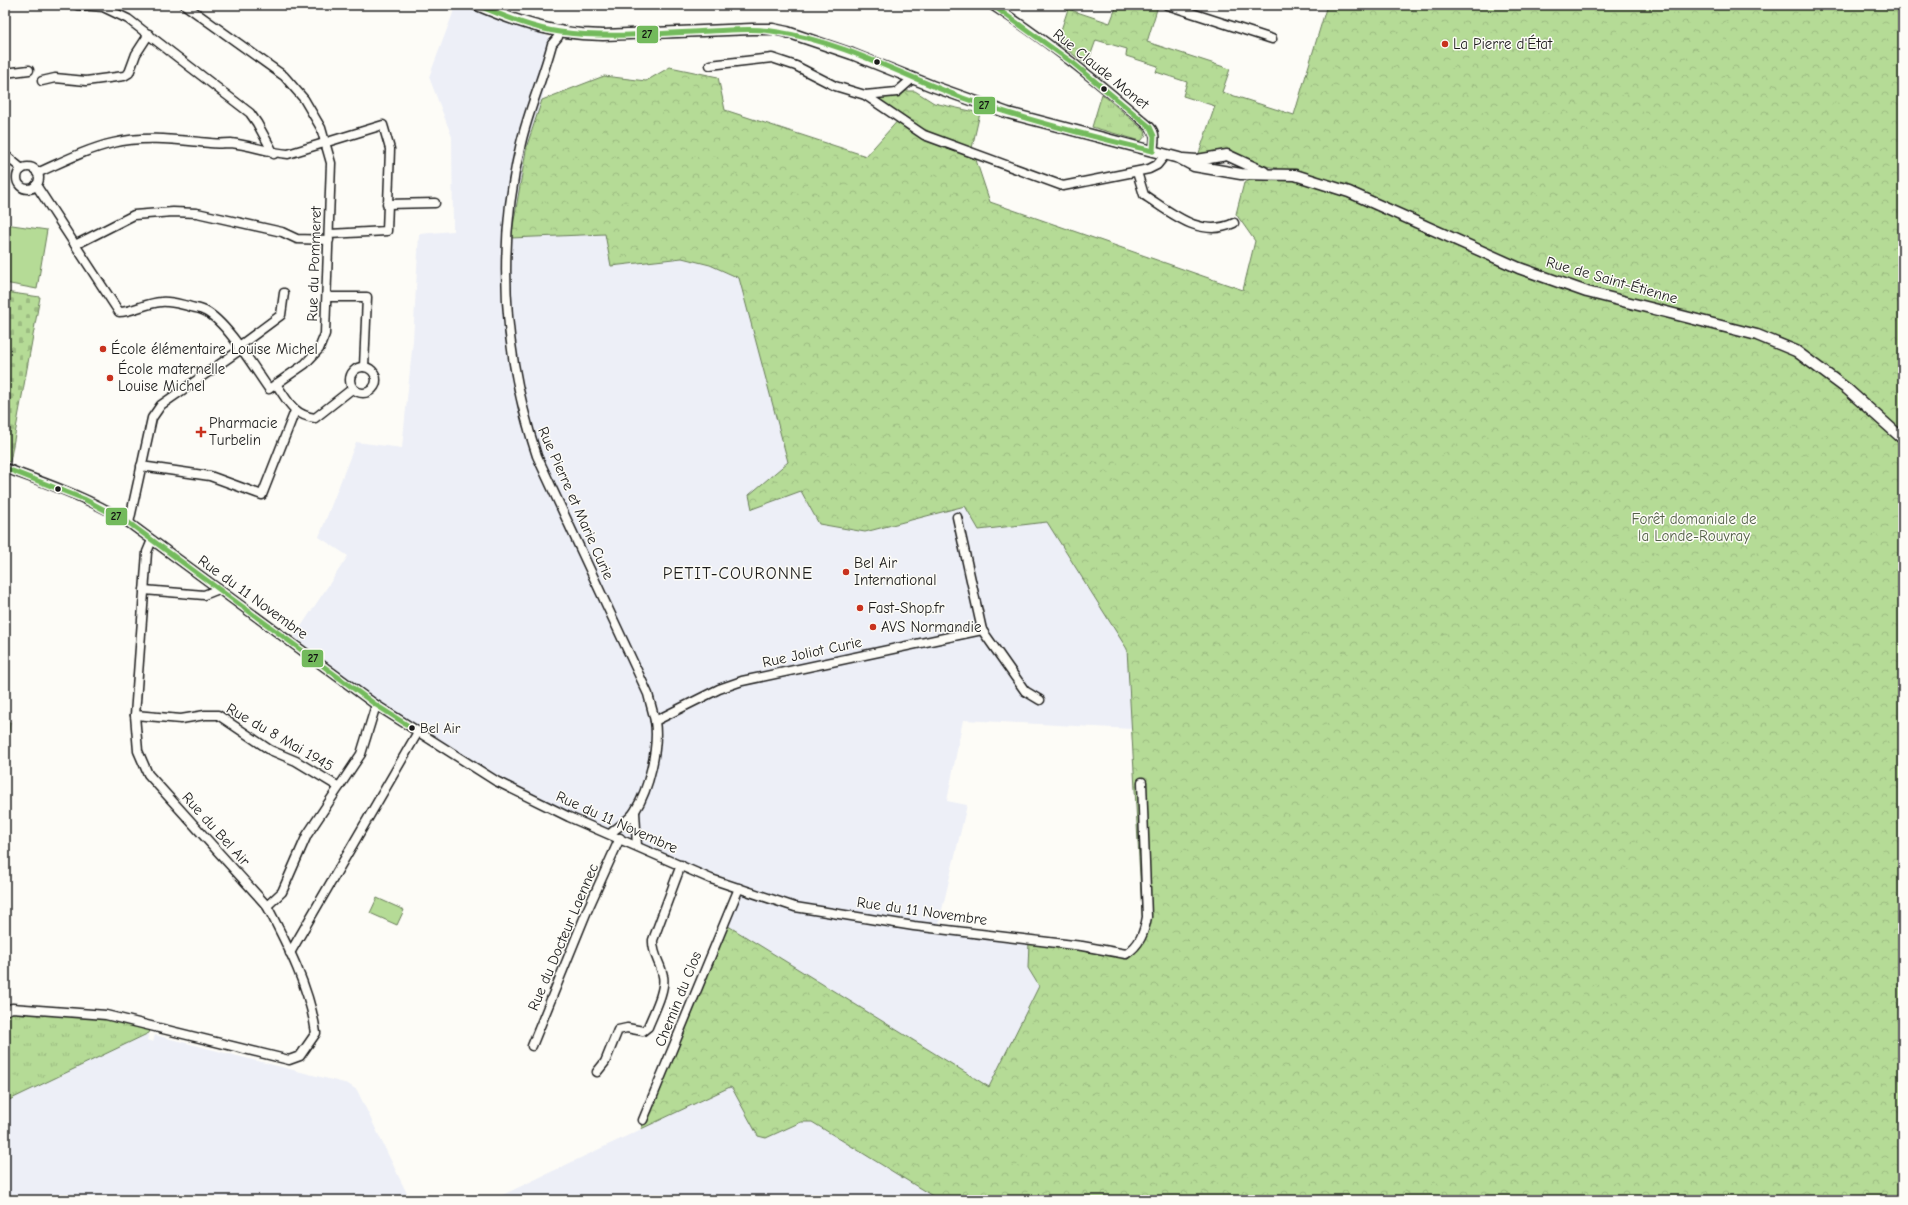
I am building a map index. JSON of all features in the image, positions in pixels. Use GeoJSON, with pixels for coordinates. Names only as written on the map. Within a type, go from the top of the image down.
{"type":"FeatureCollection","features":[{"type":"Feature","properties":{"kind":"street"},"geometry":{"type":"LineString","coordinates":[[77,5],[103,7],[128,19],[149,34],[250,113],[274,154]]}},
{"type":"Feature","properties":{"kind":"street","name":"Rue du Pommeret"},"geometry":{"type":"LineString","coordinates":[[185,5],[284,76],[304,99],[321,128],[331,163],[325,334],[319,349],[305,364],[276,384]]}},
{"type":"Feature","properties":{"kind":"street"},"geometry":{"type":"LineString","coordinates":[[477,5],[524,24],[559,32],[603,35],[773,29],[831,46],[1008,113],[1179,158],[1197,160],[1226,155],[1268,173]]}},
{"type":"Feature","properties":{"kind":"street","name":"Rue Claude Monet"},"geometry":{"type":"LineString","coordinates":[[992,5],[1042,38],[1072,61],[1150,127],[1155,136],[1153,152]]}},
{"type":"Feature","properties":{"kind":"street"},"geometry":{"type":"LineString","coordinates":[[1167,5],[1272,39]]}},
{"type":"Feature","properties":{"kind":"street","name":"Rue Pierre et Marie Curie"},"geometry":{"type":"LineString","coordinates":[[559,32],[558,37],[552,44],[532,104],[521,144],[512,192],[506,238],[505,282],[510,343],[524,418],[537,456],[648,694],[655,721],[656,734],[654,752],[646,789],[635,812],[610,834]]}},
{"type":"Feature","properties":{"kind":"street"},"geometry":{"type":"LineString","coordinates":[[42,81],[55,78],[86,81],[124,76],[129,73],[136,54],[149,34]]}},
{"type":"Feature","properties":{"kind":"street"},"geometry":{"type":"LineString","coordinates":[[710,65],[772,58],[796,66],[835,86],[865,95],[924,135],[1063,186],[1137,172],[1157,165],[1165,155]]}},
{"type":"Feature","properties":{"kind":"street"},"geometry":{"type":"LineString","coordinates":[[5,73],[29,70]]}},
{"type":"Feature","properties":{"kind":"street"},"geometry":{"type":"LineString","coordinates":[[865,95],[897,92],[913,78]]}},
{"type":"Feature","properties":{"kind":"street"},"geometry":{"type":"LineString","coordinates":[[37,173],[93,148],[115,142],[159,138],[212,144],[232,144],[274,154],[288,154],[383,125],[390,149],[387,231],[297,239],[282,232],[197,213],[173,212],[134,215],[75,245]]}},
{"type":"Feature","properties":{"kind":"street"},"geometry":{"type":"LineString","coordinates":[[5,155],[22,169]]}},
{"type":"Feature","properties":{"kind":"street"},"geometry":{"type":"LineString","coordinates":[[1179,158],[1194,166],[1241,174],[1268,173]]}},
{"type":"Feature","properties":{"kind":"street"},"geometry":{"type":"LineString","coordinates":[[31,168],[37,173],[38,180],[36,185],[29,189],[21,187],[16,180],[19,171],[22,169],[31,168]]}},
{"type":"Feature","properties":{"kind":"street"},"geometry":{"type":"LineString","coordinates":[[1137,172],[1144,195],[1180,219],[1204,229],[1223,228],[1234,223]]}},
{"type":"Feature","properties":{"kind":"street","name":"Rue de Saint-Étienne"},"geometry":{"type":"LineString","coordinates":[[1268,173],[1295,175],[1349,192],[1518,268],[1587,292],[1757,335],[1796,351],[1847,389],[1903,439]]}},
{"type":"Feature","properties":{"kind":"street"},"geometry":{"type":"LineString","coordinates":[[36,185],[119,312],[126,312],[136,307],[162,302],[177,303],[205,311],[218,321],[269,389],[276,384],[295,411],[304,417],[315,418],[352,389]]}},
{"type":"Feature","properties":{"kind":"street"},"geometry":{"type":"LineString","coordinates":[[387,204],[435,202]]}},
{"type":"Feature","properties":{"kind":"street"},"geometry":{"type":"LineString","coordinates":[[129,523],[152,418],[161,404],[282,315],[284,293]]}},
{"type":"Feature","properties":{"kind":"street"},"geometry":{"type":"LineString","coordinates":[[327,297],[367,297],[364,367]]}},
{"type":"Feature","properties":{"kind":"street"},"geometry":{"type":"LineString","coordinates":[[360,367],[364,367],[368,368],[375,374],[376,378],[374,387],[368,393],[364,394],[356,392],[352,389],[349,381],[352,372],[360,367]]}},
{"type":"Feature","properties":{"kind":"street"},"geometry":{"type":"LineString","coordinates":[[141,466],[210,476],[262,495],[295,411]]}},
{"type":"Feature","properties":{"kind":"street","name":"Rue du 11 Novembre"},"geometry":{"type":"LineString","coordinates":[[5,468],[54,485],[92,502],[129,523],[376,705],[496,781],[569,817],[682,865],[711,879],[795,907],[914,926],[1082,946],[1126,954],[1135,948],[1144,934],[1147,917],[1142,782]]}},
{"type":"Feature","properties":{"kind":"street"},"geometry":{"type":"LineString","coordinates":[[957,516],[982,630],[1025,691],[1040,700]]}},
{"type":"Feature","properties":{"kind":"street","name":"Rue du Bel Air"},"geometry":{"type":"LineString","coordinates":[[5,1011],[12,1008],[106,1015],[289,1060],[300,1056],[316,1033],[313,1012],[290,953],[267,906],[148,774],[138,751],[135,715],[147,552],[152,540]]}},
{"type":"Feature","properties":{"kind":"street"},"geometry":{"type":"LineString","coordinates":[[144,590],[204,595],[219,589]]}},
{"type":"Feature","properties":{"kind":"street","name":"Rue Joliot Curie"},"geometry":{"type":"LineString","coordinates":[[655,721],[719,689],[742,681],[982,630]]}},
{"type":"Feature","properties":{"kind":"street"},"geometry":{"type":"LineString","coordinates":[[267,906],[282,892],[308,835],[361,754],[376,705]]}},
{"type":"Feature","properties":{"kind":"street","name":"Rue du 8 Mai 1945"},"geometry":{"type":"LineString","coordinates":[[135,715],[181,719],[205,714],[218,715],[270,750],[296,761],[339,787]]}},
{"type":"Feature","properties":{"kind":"street"},"geometry":{"type":"LineString","coordinates":[[290,953],[418,732]]}},
{"type":"Feature","properties":{"kind":"street","name":"Rue Pierre et Marie Curie"},"geometry":{"type":"LineString","coordinates":[[635,812],[637,846]]}},
{"type":"Feature","properties":{"kind":"street","name":"Rue du Docteur Laennec"},"geometry":{"type":"LineString","coordinates":[[532,1046],[587,910],[620,838]]}},
{"type":"Feature","properties":{"kind":"street"},"geometry":{"type":"LineString","coordinates":[[596,1072],[605,1062],[618,1030],[627,1028],[643,1031],[648,1027],[664,984],[663,975],[652,948],[652,940],[682,865]]}},
{"type":"Feature","properties":{"kind":"street","name":"Chemin du Clos"},"geometry":{"type":"LineString","coordinates":[[643,1120],[739,888]]}},
{"type":"Feature","properties":{"kind":"shaded area"},"geometry":{"type":"Polygon","coordinates":[[[456,5],[463,5],[555,39],[542,100],[527,145],[511,238],[606,234],[611,266],[682,258],[710,265],[739,278],[788,462],[750,495],[801,491],[819,524],[865,532],[966,506],[979,530],[1047,522],[1127,649],[1132,729],[963,720],[947,801],[967,805],[937,931],[1029,942],[1028,968],[1039,986],[989,1087],[725,924],[744,884],[708,872],[572,814],[495,778],[380,704],[294,637],[348,556],[319,537],[356,442],[402,448],[413,340],[419,234],[453,231],[452,137],[429,77],[456,5]]]}},
{"type":"Feature","properties":{"kind":"shaded area"},"geometry":{"type":"Polygon","coordinates":[[[149,1033],[147,1040],[153,1042],[155,1035],[348,1084],[357,1090],[410,1200],[5,1200],[5,1102],[149,1033]]]}},
{"type":"Feature","properties":{"kind":"shaded area"},"geometry":{"type":"Polygon","coordinates":[[[730,1087],[766,1138],[801,1122],[812,1122],[939,1200],[492,1200],[730,1087]]]}},
{"type":"Feature","properties":{"kind":"green space","name":"Forêt domaniale de la Londe-Rouvray"},"geometry":{"type":"Polygon","coordinates":[[[1117,5],[1158,6],[1147,42],[1230,69],[1222,92],[1294,115],[1327,5],[1903,5],[1903,1200],[939,1200],[812,1122],[801,1122],[766,1138],[758,1136],[732,1088],[730,1087],[641,1129],[725,924],[989,1087],[1039,986],[1028,968],[1029,942],[1123,956],[1143,929],[1127,649],[1047,522],[979,530],[965,506],[865,532],[819,524],[801,491],[752,509],[749,495],[788,462],[739,278],[710,265],[682,258],[611,266],[605,234],[511,238],[527,145],[542,100],[604,76],[646,81],[670,67],[718,77],[725,110],[866,156],[901,117],[879,100],[886,91],[915,91],[934,103],[980,113],[972,148],[990,202],[1243,290],[1255,241],[1236,214],[1244,183],[1277,168],[1253,164],[1233,152],[1220,151],[1198,156],[1215,106],[1183,96],[1187,82],[1156,72],[1158,66],[1126,56],[1127,49],[1096,40],[1087,65],[1057,42],[1068,9],[1110,23],[1117,5]]]}},
{"type":"Feature","properties":{"kind":"green space"},"geometry":{"type":"Polygon","coordinates":[[[1102,94],[1145,131],[1146,135],[1141,141],[1092,127],[1102,94]]]}},
{"type":"Feature","properties":{"kind":"green space"},"geometry":{"type":"Polygon","coordinates":[[[5,224],[47,230],[37,289],[5,283],[5,224]]]}},
{"type":"Feature","properties":{"kind":"green space"},"geometry":{"type":"Polygon","coordinates":[[[5,292],[40,297],[10,462],[5,461],[5,292]]]}},
{"type":"Feature","properties":{"kind":"green space"},"geometry":{"type":"Polygon","coordinates":[[[5,722],[10,722],[5,774],[5,722]]]}},
{"type":"Feature","properties":{"kind":"green space"},"geometry":{"type":"Polygon","coordinates":[[[377,898],[404,910],[397,925],[370,913],[377,898]]]}},
{"type":"Feature","properties":{"kind":"green space"},"geometry":{"type":"Polygon","coordinates":[[[15,1012],[113,1020],[150,1030],[149,1033],[5,1102],[5,1016],[15,1012]]]}},
{"type":"Feature","properties":{"kind":"transit line","name":"27"},"geometry":{"type":"LineString","coordinates":[[477,5],[539,28],[579,34],[636,35],[753,30],[770,31],[802,37],[849,51],[940,89],[986,106],[1057,127],[1153,151]]}},
{"type":"Feature","properties":{"kind":"transit line","name":"27"},"geometry":{"type":"LineString","coordinates":[[992,5],[1073,63],[1150,127],[1154,136],[1153,151]]}},
{"type":"Feature","properties":{"kind":"transit line","name":"27"},"geometry":{"type":"LineString","coordinates":[[5,468],[84,499],[129,523],[376,705],[412,728]]}},
{"type":"Feature","properties":{"kind":"place","name":"La Pierre d'État"},"geometry":{"type":"Point","coordinates":[1445,44]}},
{"type":"Feature","properties":{"kind":"place","name":"École élémentaire Louise Michel"},"geometry":{"type":"Point","coordinates":[103,349]}},
{"type":"Feature","properties":{"kind":"place","name":"École maternelle Louise Michel"},"geometry":{"type":"Point","coordinates":[110,378]}},
{"type":"Feature","properties":{"kind":"place","name":"Pharmacie Turbelin"},"geometry":{"type":"Point","coordinates":[201,432]}},
{"type":"Feature","properties":{"kind":"place","name":"Bel Air International"},"geometry":{"type":"Point","coordinates":[846,572]}},
{"type":"Feature","properties":{"kind":"place","name":"Fast-Shop.fr"},"geometry":{"type":"Point","coordinates":[860,608]}},
{"type":"Feature","properties":{"kind":"place","name":"AVS Normandie"},"geometry":{"type":"Point","coordinates":[873,627]}},
{"type":"Feature","properties":{"kind":"place","name":"Bel Air"},"geometry":{"type":"Point","coordinates":[412,728]}},
{"type":"Feature","properties":{"kind":"district","name":"PETIT-COURONNE"},"geometry":{"type":"Point","coordinates":[738,573]}}]}
